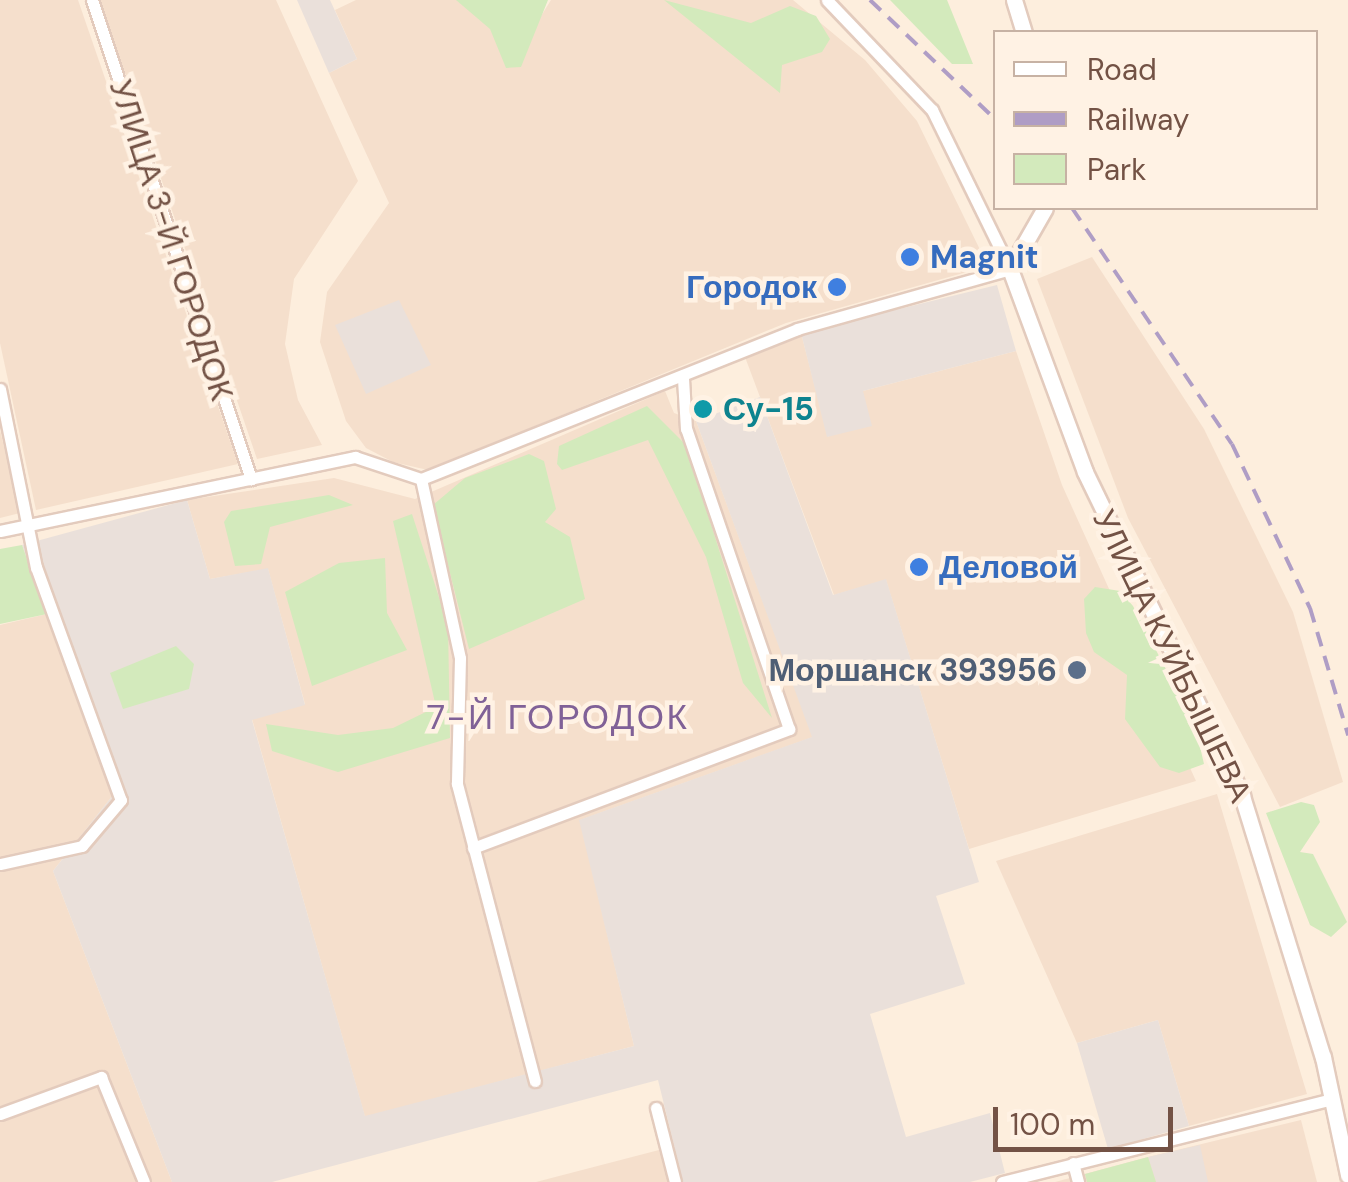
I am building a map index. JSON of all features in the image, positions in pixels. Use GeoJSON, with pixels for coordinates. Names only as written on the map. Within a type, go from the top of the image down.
{"type":"FeatureCollection","features":[{"type":"Feature","properties":{"kind":"street","name":"УЛИЦА 3-Й ГОРОДОК"},"geometry":{"type":"LineString","coordinates":[[92,0],[251,479]]}},
{"type":"Feature","properties":{"kind":"street"},"geometry":{"type":"LineString","coordinates":[[827,0],[932,110],[1010,269]]}},
{"type":"Feature","properties":{"kind":"street"},"geometry":{"type":"LineString","coordinates":[[1014,0],[1023,30]]}},
{"type":"Feature","properties":{"kind":"street"},"geometry":{"type":"LineString","coordinates":[[0,532],[355,457],[422,479],[830,318],[1010,269],[1044,210]]}},
{"type":"Feature","properties":{"kind":"street","name":"УЛИЦА КУЙБЫШЕВА"},"geometry":{"type":"LineString","coordinates":[[1010,269],[1085,472],[1242,796],[1333,1100],[1348,1176]]}},
{"type":"Feature","properties":{"kind":"street"},"geometry":{"type":"LineString","coordinates":[[474,848],[789,729],[686,430],[682,378]]}},
{"type":"Feature","properties":{"kind":"street"},"geometry":{"type":"LineString","coordinates":[[0,389],[33,526],[36,566],[121,800],[82,846],[0,864]]}},
{"type":"Feature","properties":{"kind":"street"},"geometry":{"type":"LineString","coordinates":[[422,479],[460,658],[458,784],[535,1081]]}},
{"type":"Feature","properties":{"kind":"street"},"geometry":{"type":"LineString","coordinates":[[0,1114],[92,1074],[144,1182]]}},
{"type":"Feature","properties":{"kind":"street"},"geometry":{"type":"LineString","coordinates":[[1002,1182],[1333,1100]]}},
{"type":"Feature","properties":{"kind":"street"},"geometry":{"type":"LineString","coordinates":[[656,1108],[675,1182]]}},
{"type":"Feature","properties":{"kind":"street"},"geometry":{"type":"LineString","coordinates":[[1074,1163],[1078,1182]]}},
{"type":"Feature","properties":{"kind":"shaded area"},"geometry":{"type":"Polygon","coordinates":[[[0,0],[78,0],[238,464],[36,510],[0,343],[0,0]]]}},
{"type":"Feature","properties":{"kind":"shaded area"},"geometry":{"type":"Polygon","coordinates":[[[100,0],[276,0],[358,181],[294,279],[285,344],[298,400],[322,445],[257,459],[100,0]]]}},
{"type":"Feature","properties":{"kind":"shaded area"},"geometry":{"type":"Polygon","coordinates":[[[297,0],[330,0],[357,59],[329,73],[297,0]]]}},
{"type":"Feature","properties":{"kind":"shaded area"},"geometry":{"type":"Polygon","coordinates":[[[356,0],[475,0],[528,37],[551,0],[793,0],[865,60],[917,121],[988,266],[786,323],[428,470],[393,462],[366,448],[346,421],[320,342],[327,292],[389,203],[329,73],[357,59],[335,10],[356,0]]]}},
{"type":"Feature","properties":{"kind":"shaded area"},"geometry":{"type":"Polygon","coordinates":[[[1092,257],[1204,429],[1293,612],[1343,782],[1280,807],[1128,518],[1037,279],[1092,257]]]}},
{"type":"Feature","properties":{"kind":"shaded area"},"geometry":{"type":"Polygon","coordinates":[[[997,285],[1016,351],[863,391],[872,426],[827,437],[801,333],[997,285]]]}},
{"type":"Feature","properties":{"kind":"shaded area"},"geometry":{"type":"Polygon","coordinates":[[[399,300],[431,365],[366,394],[335,325],[399,300]]]}},
{"type":"Feature","properties":{"kind":"shaded area"},"geometry":{"type":"Polygon","coordinates":[[[801,333],[828,437],[863,391],[1016,351],[1062,485],[1196,781],[969,849],[886,580],[834,595],[745,357],[801,333]]]}},
{"type":"Feature","properties":{"kind":"shaded area"},"geometry":{"type":"Polygon","coordinates":[[[665,391],[674,413],[696,421],[813,737],[580,820],[634,1046],[365,1117],[252,719],[305,704],[268,569],[210,579],[187,500],[334,478],[415,499],[665,391]]]}},
{"type":"Feature","properties":{"kind":"shaded area"},"geometry":{"type":"Polygon","coordinates":[[[760,397],[833,595],[886,579],[979,882],[936,896],[965,984],[870,1014],[906,1137],[990,1113],[1005,1173],[970,1182],[683,1182],[658,1080],[272,1182],[172,1182],[53,871],[113,795],[22,545],[187,500],[210,579],[268,568],[305,705],[252,720],[365,1116],[634,1046],[579,820],[812,737],[696,421],[760,397]]]}},
{"type":"Feature","properties":{"kind":"shaded area"},"geometry":{"type":"Polygon","coordinates":[[[0,430],[20,513],[0,518],[0,430]]]}},
{"type":"Feature","properties":{"kind":"shaded area"},"geometry":{"type":"Polygon","coordinates":[[[47,614],[113,795],[53,871],[172,1182],[0,1182],[0,625],[47,614]]]}},
{"type":"Feature","properties":{"kind":"shaded area"},"geometry":{"type":"Polygon","coordinates":[[[1217,794],[1307,1094],[1189,1126],[1158,1020],[1077,1043],[996,861],[1217,794]]]}},
{"type":"Feature","properties":{"kind":"shaded area"},"geometry":{"type":"Polygon","coordinates":[[[1158,1020],[1189,1126],[1108,1149],[1077,1043],[1158,1020]]]}},
{"type":"Feature","properties":{"kind":"shaded area"},"geometry":{"type":"Polygon","coordinates":[[[1301,1120],[1317,1182],[1055,1182],[1148,1157],[1301,1120]]]}},
{"type":"Feature","properties":{"kind":"shaded area"},"geometry":{"type":"Polygon","coordinates":[[[1200,1145],[1208,1182],[1156,1182],[1148,1157],[1200,1145]]]}},
{"type":"Feature","properties":{"kind":"shaded area"},"geometry":{"type":"Polygon","coordinates":[[[659,1150],[668,1182],[536,1182],[659,1150]]]}},
{"type":"Feature","properties":{"kind":"green space"},"geometry":{"type":"Polygon","coordinates":[[[456,0],[548,0],[521,67],[506,68],[490,29],[456,0]]]}},
{"type":"Feature","properties":{"kind":"green space"},"geometry":{"type":"Polygon","coordinates":[[[664,0],[751,23],[790,6],[816,16],[830,39],[822,52],[782,65],[780,93],[664,0]]]}},
{"type":"Feature","properties":{"kind":"green space"},"geometry":{"type":"Polygon","coordinates":[[[890,0],[947,0],[973,64],[952,64],[890,0]]]}},
{"type":"Feature","properties":{"kind":"green space"},"geometry":{"type":"Polygon","coordinates":[[[647,406],[686,445],[772,718],[743,683],[706,557],[648,440],[562,470],[557,464],[559,446],[647,406]]]}},
{"type":"Feature","properties":{"kind":"green space"},"geometry":{"type":"Polygon","coordinates":[[[529,454],[544,461],[556,509],[545,522],[570,537],[585,599],[469,649],[433,505],[465,478],[529,454]]]}},
{"type":"Feature","properties":{"kind":"green space"},"geometry":{"type":"Polygon","coordinates":[[[329,495],[353,505],[270,527],[261,564],[235,566],[224,522],[231,511],[329,495]]]}},
{"type":"Feature","properties":{"kind":"green space"},"geometry":{"type":"Polygon","coordinates":[[[412,514],[448,625],[450,738],[338,772],[272,751],[266,724],[338,735],[393,728],[436,707],[393,521],[412,514]]]}},
{"type":"Feature","properties":{"kind":"green space"},"geometry":{"type":"Polygon","coordinates":[[[22,545],[47,614],[0,624],[0,549],[22,545]]]}},
{"type":"Feature","properties":{"kind":"green space"},"geometry":{"type":"Polygon","coordinates":[[[385,558],[387,613],[407,650],[312,686],[285,592],[339,563],[385,558]]]}},
{"type":"Feature","properties":{"kind":"green space"},"geometry":{"type":"Polygon","coordinates":[[[1095,587],[1120,591],[1133,606],[1195,725],[1204,764],[1179,773],[1160,767],[1125,719],[1127,675],[1094,652],[1086,633],[1084,599],[1095,587]]]}},
{"type":"Feature","properties":{"kind":"green space"},"geometry":{"type":"Polygon","coordinates":[[[176,646],[194,664],[189,689],[123,709],[110,673],[176,646]]]}},
{"type":"Feature","properties":{"kind":"green space"},"geometry":{"type":"Polygon","coordinates":[[[1301,802],[1314,805],[1320,822],[1300,852],[1313,854],[1347,922],[1331,937],[1310,925],[1266,813],[1301,802]]]}},
{"type":"Feature","properties":{"kind":"green space"},"geometry":{"type":"Polygon","coordinates":[[[1148,1157],[1156,1182],[1087,1182],[1085,1174],[1148,1157]]]}},
{"type":"Feature","properties":{"kind":"railway"},"geometry":{"type":"LineString","coordinates":[[870,0],[993,117]]}},
{"type":"Feature","properties":{"kind":"railway"},"geometry":{"type":"LineString","coordinates":[[1073,210],[1232,444],[1310,608],[1348,735]]}},
{"type":"Feature","properties":{"kind":"place","name":"Magnit"},"geometry":{"type":"Point","coordinates":[910,257]}},
{"type":"Feature","properties":{"kind":"place","name":"Городок"},"geometry":{"type":"Point","coordinates":[837,287]}},
{"type":"Feature","properties":{"kind":"place","name":"Су-15"},"geometry":{"type":"Point","coordinates":[703,409]}},
{"type":"Feature","properties":{"kind":"place","name":"Деловой"},"geometry":{"type":"Point","coordinates":[919,567]}},
{"type":"Feature","properties":{"kind":"place","name":"Моршанск 393956"},"geometry":{"type":"Point","coordinates":[1077,670]}},
{"type":"Feature","properties":{"kind":"district","name":"7-Й ГОРОДОК"},"geometry":{"type":"Point","coordinates":[558,717]}}]}
